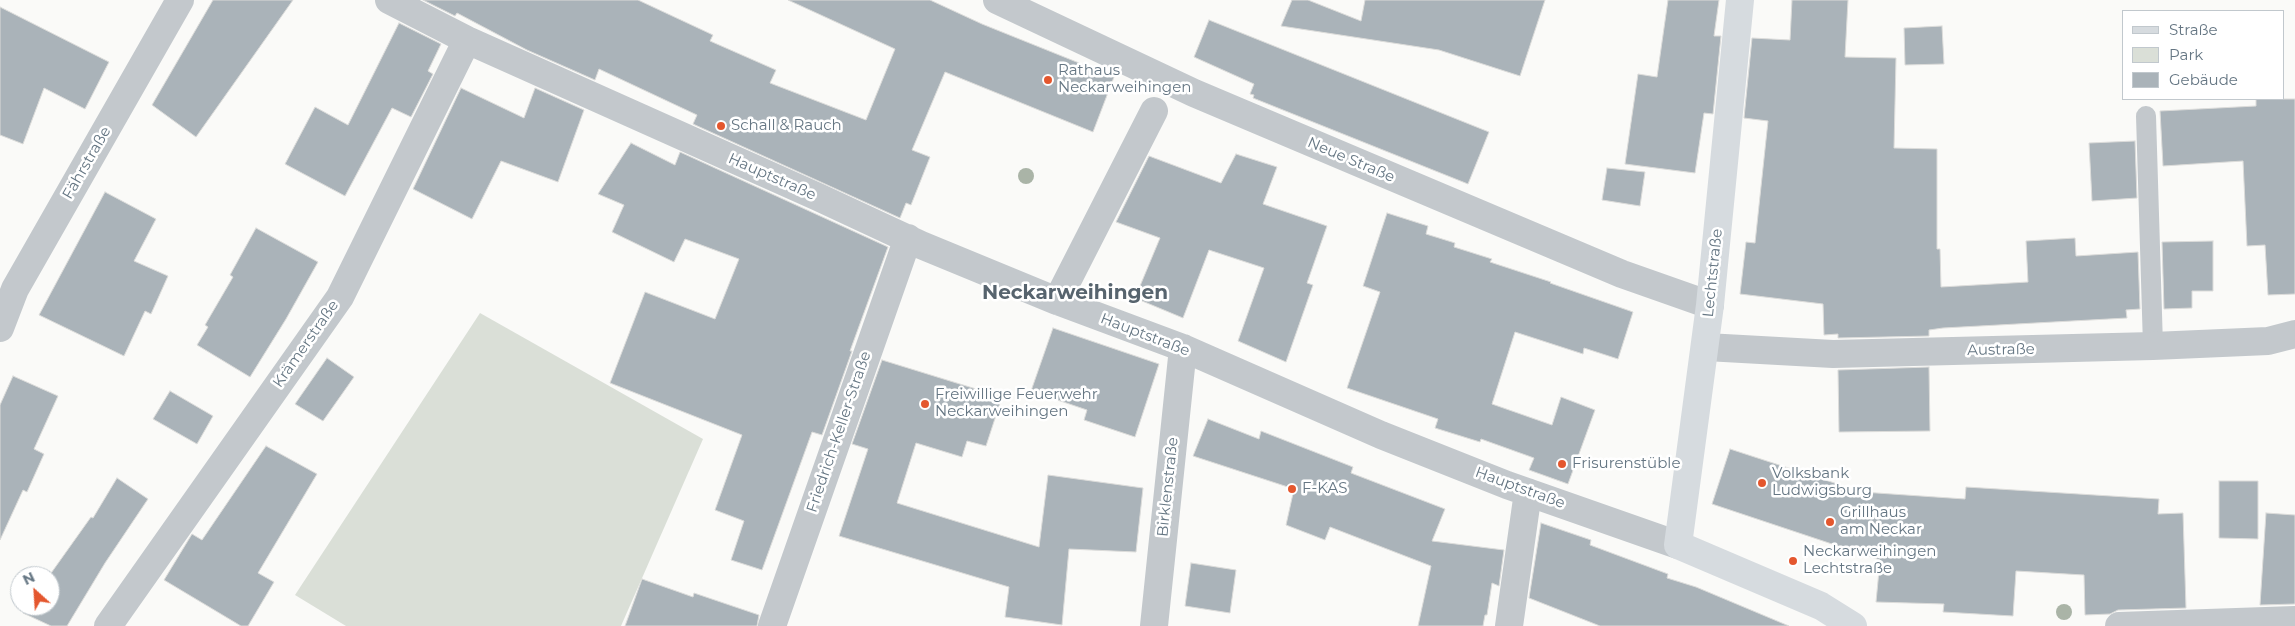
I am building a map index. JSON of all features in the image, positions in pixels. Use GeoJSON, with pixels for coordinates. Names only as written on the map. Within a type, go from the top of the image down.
{"type":"FeatureCollection","features":[{"type":"Feature","properties":{"kind":"street","name":"Fährstraße"},"geometry":{"type":"LineString","coordinates":[[0,328],[16,289],[180,0]]}},
{"type":"Feature","properties":{"kind":"street","name":"Hauptstraße"},"geometry":{"type":"LineString","coordinates":[[389,0],[467,40],[908,238],[1057,301],[1183,348],[1381,435],[1528,492],[1678,545],[1822,606],[1853,626]]}},
{"type":"Feature","properties":{"kind":"street","name":"Neue Straße"},"geometry":{"type":"LineString","coordinates":[[997,0],[1139,69],[1212,101],[1622,274],[1710,305]]}},
{"type":"Feature","properties":{"kind":"street","name":"Lechtstraße"},"geometry":{"type":"LineString","coordinates":[[1678,545],[1699,375],[1706,347],[1740,0]]}},
{"type":"Feature","properties":{"kind":"street","name":"Krämerstraße"},"geometry":{"type":"LineString","coordinates":[[108,626],[340,297],[467,40]]}},
{"type":"Feature","properties":{"kind":"street"},"geometry":{"type":"LineString","coordinates":[[1057,301],[1154,111]]}},
{"type":"Feature","properties":{"kind":"street","name":"Friedrich-Keller-Straße"},"geometry":{"type":"LineString","coordinates":[[772,626],[908,238]]}},
{"type":"Feature","properties":{"kind":"street","name":"Austraße"},"geometry":{"type":"LineString","coordinates":[[1706,347],[1833,354],[2152,346],[2268,341],[2295,334]]}},
{"type":"Feature","properties":{"kind":"street","name":"Birklenstraße"},"geometry":{"type":"LineString","coordinates":[[1155,615],[1183,348]]}},
{"type":"Feature","properties":{"kind":"street"},"geometry":{"type":"LineString","coordinates":[[1508,626],[1528,492]]}},
{"type":"Feature","properties":{"kind":"street"},"geometry":{"type":"LineString","coordinates":[[2120,626],[2295,620]]}},
{"type":"Feature","properties":{"kind":"lane"},"geometry":{"type":"LineString","coordinates":[[2146,116],[2152,346]]}},
{"type":"Feature","properties":{"kind":"green space"},"geometry":{"type":"Polygon","coordinates":[[[480,313],[703,439],[621,626],[346,626],[295,595],[480,313]]]}},
{"type":"Feature","properties":{"kind":"building"},"geometry":{"type":"Polygon","coordinates":[[[213,0],[293,0],[196,137],[152,105],[213,0]]]}},
{"type":"Feature","properties":{"kind":"building"},"geometry":{"type":"Polygon","coordinates":[[[423,0],[638,0],[713,35],[710,41],[776,70],[770,83],[866,120],[895,49],[788,0],[930,0],[982,24],[1114,77],[1093,132],[945,72],[912,150],[930,157],[911,205],[906,203],[900,218],[693,124],[697,115],[599,69],[595,80],[527,50],[457,13],[455,16],[423,0]]]}},
{"type":"Feature","properties":{"kind":"building"},"geometry":{"type":"Polygon","coordinates":[[[1292,0],[1308,0],[1361,21],[1365,0],[1545,0],[1520,76],[1439,50],[1281,26],[1292,0]]]}},
{"type":"Feature","properties":{"kind":"building"},"geometry":{"type":"Polygon","coordinates":[[[1668,0],[1719,0],[1714,36],[1721,36],[1713,114],[1704,113],[1695,173],[1625,164],[1638,74],[1657,77],[1668,0]]]}},
{"type":"Feature","properties":{"kind":"building"},"geometry":{"type":"Polygon","coordinates":[[[1792,0],[1848,0],[1845,57],[1896,58],[1894,148],[1937,149],[1937,249],[1940,249],[1941,287],[2028,282],[2026,241],[2075,238],[2076,256],[2138,252],[2140,309],[2126,310],[2127,318],[1943,328],[1929,330],[1929,336],[1838,338],[1838,334],[1824,335],[1823,304],[1740,294],[1746,242],[1755,243],[1768,121],[1744,118],[1752,38],[1790,40],[1792,0]]]}},
{"type":"Feature","properties":{"kind":"building"},"geometry":{"type":"Polygon","coordinates":[[[0,7],[109,62],[85,109],[44,88],[23,144],[0,135],[0,7]]]}},
{"type":"Feature","properties":{"kind":"building"},"geometry":{"type":"Polygon","coordinates":[[[1209,20],[1489,132],[1468,184],[1253,98],[1254,95],[1250,94],[1254,84],[1194,57],[1209,20]]]}},
{"type":"Feature","properties":{"kind":"building"},"geometry":{"type":"Polygon","coordinates":[[[399,23],[441,44],[428,71],[433,74],[411,117],[392,108],[345,196],[285,164],[315,107],[348,125],[399,23]]]}},
{"type":"Feature","properties":{"kind":"building"},"geometry":{"type":"Polygon","coordinates":[[[1942,26],[1944,64],[1905,65],[1904,28],[1942,26]]]}},
{"type":"Feature","properties":{"kind":"building"},"geometry":{"type":"Polygon","coordinates":[[[461,88],[524,118],[535,88],[584,110],[558,182],[501,161],[472,219],[413,189],[461,88]]]}},
{"type":"Feature","properties":{"kind":"building"},"geometry":{"type":"Polygon","coordinates":[[[2295,99],[2295,294],[2268,295],[2265,245],[2247,246],[2243,161],[2163,166],[2160,111],[2256,106],[2256,100],[2295,99]]]}},
{"type":"Feature","properties":{"kind":"building"},"geometry":{"type":"Polygon","coordinates":[[[2135,141],[2137,198],[2092,201],[2089,143],[2135,141]]]}},
{"type":"Feature","properties":{"kind":"building"},"geometry":{"type":"Polygon","coordinates":[[[631,143],[675,165],[680,152],[888,247],[822,435],[812,432],[762,570],[731,560],[744,521],[715,510],[742,435],[610,383],[645,292],[715,319],[739,259],[685,239],[674,262],[612,232],[624,205],[598,194],[631,143]]]}},
{"type":"Feature","properties":{"kind":"building"},"geometry":{"type":"Polygon","coordinates":[[[1236,154],[1277,167],[1263,204],[1327,226],[1307,283],[1313,285],[1286,362],[1238,341],[1264,268],[1209,250],[1183,318],[1135,298],[1160,238],[1116,222],[1149,156],[1221,183],[1236,154]]]}},
{"type":"Feature","properties":{"kind":"building"},"geometry":{"type":"Polygon","coordinates":[[[1607,168],[1645,172],[1640,206],[1602,200],[1607,168]]]}},
{"type":"Feature","properties":{"kind":"building"},"geometry":{"type":"Polygon","coordinates":[[[105,192],[156,219],[134,261],[168,276],[151,314],[145,311],[124,356],[39,315],[105,192]]]}},
{"type":"Feature","properties":{"kind":"building"},"geometry":{"type":"Polygon","coordinates":[[[1387,213],[1428,226],[1426,234],[1455,243],[1454,247],[1492,259],[1490,262],[1633,312],[1618,359],[1584,348],[1583,354],[1515,332],[1492,404],[1552,425],[1561,397],[1595,410],[1568,484],[1529,470],[1534,458],[1481,439],[1480,442],[1435,428],[1438,419],[1347,388],[1380,292],[1363,286],[1387,213]]]}},
{"type":"Feature","properties":{"kind":"building"},"geometry":{"type":"Polygon","coordinates":[[[256,228],[318,262],[250,377],[197,345],[208,327],[205,325],[233,277],[230,275],[256,228]]]}},
{"type":"Feature","properties":{"kind":"building"},"geometry":{"type":"Polygon","coordinates":[[[2213,241],[2213,291],[2192,291],[2192,308],[2164,309],[2162,242],[2213,241]]]}},
{"type":"Feature","properties":{"kind":"building"},"geometry":{"type":"Polygon","coordinates":[[[1053,328],[1159,364],[1135,437],[1084,420],[1087,410],[1031,391],[1053,328]]]}},
{"type":"Feature","properties":{"kind":"building"},"geometry":{"type":"Polygon","coordinates":[[[327,358],[354,377],[323,421],[295,404],[327,358]]]}},
{"type":"Feature","properties":{"kind":"building"},"geometry":{"type":"Polygon","coordinates":[[[882,360],[1002,397],[986,446],[967,441],[962,457],[916,443],[897,503],[1039,547],[1048,475],[1143,488],[1136,552],[1069,549],[1062,625],[1005,617],[1009,587],[839,536],[868,449],[852,444],[882,360]]]}},
{"type":"Feature","properties":{"kind":"building"},"geometry":{"type":"Polygon","coordinates":[[[1929,367],[1930,431],[1839,432],[1838,370],[1929,367]]]}},
{"type":"Feature","properties":{"kind":"building"},"geometry":{"type":"Polygon","coordinates":[[[13,376],[58,396],[34,449],[44,454],[27,492],[23,490],[0,540],[0,405],[13,376]]]}},
{"type":"Feature","properties":{"kind":"building"},"geometry":{"type":"Polygon","coordinates":[[[170,391],[213,416],[197,444],[153,419],[170,391]]]}},
{"type":"Feature","properties":{"kind":"building"},"geometry":{"type":"Polygon","coordinates":[[[1208,419],[1259,439],[1261,431],[1353,467],[1351,473],[1445,509],[1432,541],[1504,550],[1499,586],[1492,583],[1487,615],[1485,615],[1483,626],[1418,626],[1431,566],[1330,527],[1325,540],[1286,525],[1294,489],[1193,456],[1208,419]]]}},
{"type":"Feature","properties":{"kind":"building"},"geometry":{"type":"Polygon","coordinates":[[[266,446],[317,474],[258,573],[274,582],[248,626],[241,626],[164,580],[192,534],[202,540],[266,446]]]}},
{"type":"Feature","properties":{"kind":"building"},"geometry":{"type":"Polygon","coordinates":[[[1730,449],[1862,492],[1965,499],[1966,487],[2159,499],[2158,514],[2183,513],[2186,608],[2118,610],[2110,614],[2085,615],[2084,575],[2016,571],[2013,616],[1943,612],[1944,604],[1876,602],[1880,560],[1712,504],[1730,449]]]}},
{"type":"Feature","properties":{"kind":"building"},"geometry":{"type":"Polygon","coordinates":[[[117,478],[148,499],[105,563],[67,626],[51,626],[29,616],[60,616],[60,566],[56,566],[91,517],[93,518],[117,478]]]}},
{"type":"Feature","properties":{"kind":"building"},"geometry":{"type":"Polygon","coordinates":[[[2219,481],[2258,481],[2258,539],[2219,538],[2219,481]]]}},
{"type":"Feature","properties":{"kind":"building"},"geometry":{"type":"Polygon","coordinates":[[[2266,513],[2295,515],[2295,604],[2260,605],[2266,513]]]}},
{"type":"Feature","properties":{"kind":"building"},"geometry":{"type":"Polygon","coordinates":[[[1541,523],[1591,540],[1590,545],[1668,574],[1667,578],[1696,587],[1789,626],[1600,626],[1529,598],[1541,523]]]}},
{"type":"Feature","properties":{"kind":"building"},"geometry":{"type":"Polygon","coordinates":[[[1191,563],[1236,570],[1230,613],[1185,606],[1191,563]]]}},
{"type":"Feature","properties":{"kind":"building"},"geometry":{"type":"Polygon","coordinates":[[[642,579],[693,597],[694,593],[759,615],[757,626],[625,626],[642,579]]]}},
{"type":"Feature","properties":{"kind":"place","name":"Rathaus Neckarweihingen"},"geometry":{"type":"Point","coordinates":[1048,80]}},
{"type":"Feature","properties":{"kind":"place","name":"Schall & Rauch"},"geometry":{"type":"Point","coordinates":[721,126]}},
{"type":"Feature","properties":{"kind":"place","name":"Freiwillige Feuerwehr Neckarweihingen"},"geometry":{"type":"Point","coordinates":[925,404]}},
{"type":"Feature","properties":{"kind":"place","name":"Frisurenstüble"},"geometry":{"type":"Point","coordinates":[1562,464]}},
{"type":"Feature","properties":{"kind":"place","name":"Volksbank Ludwigsburg"},"geometry":{"type":"Point","coordinates":[1762,483]}},
{"type":"Feature","properties":{"kind":"place","name":"F-KAS"},"geometry":{"type":"Point","coordinates":[1292,489]}},
{"type":"Feature","properties":{"kind":"place","name":"Grillhaus am Neckar"},"geometry":{"type":"Point","coordinates":[1830,522]}},
{"type":"Feature","properties":{"kind":"place","name":"Neckarweihingen Lechtstraße"},"geometry":{"type":"Point","coordinates":[1793,561]}},
{"type":"Feature","properties":{"kind":"district","name":"Neckarweihingen"},"geometry":{"type":"Point","coordinates":[1075,293]}}]}
